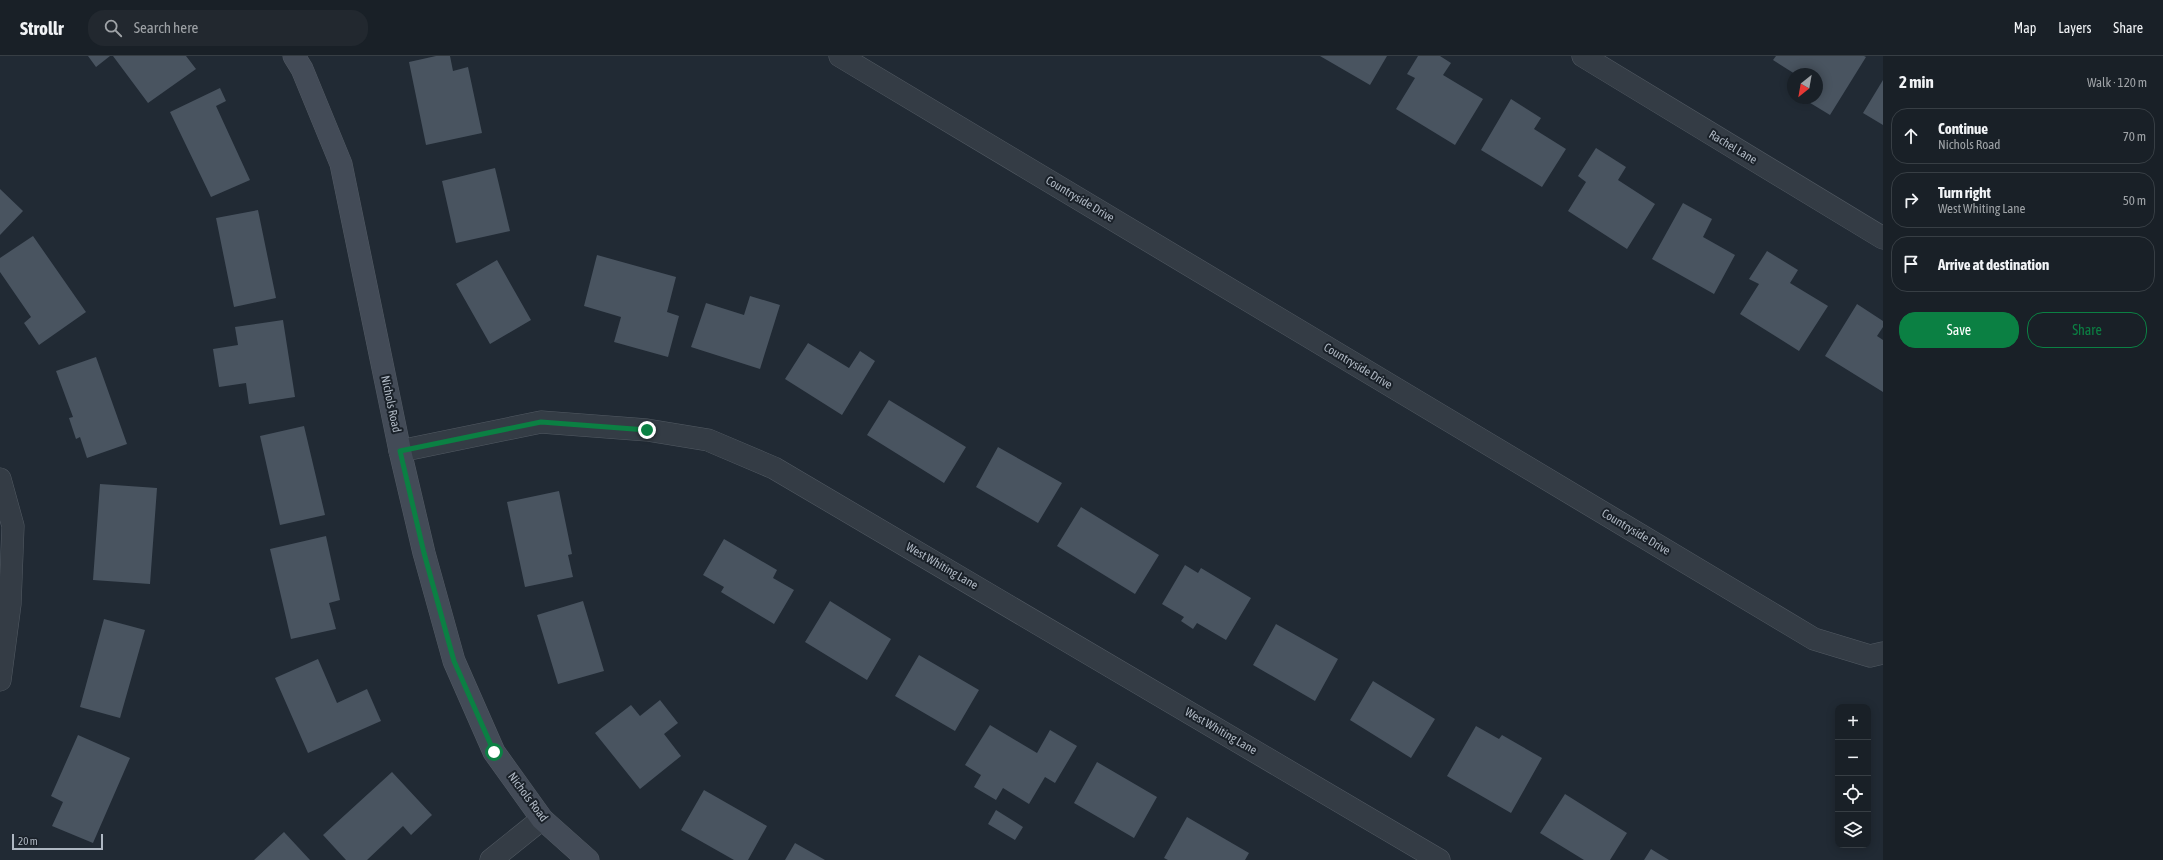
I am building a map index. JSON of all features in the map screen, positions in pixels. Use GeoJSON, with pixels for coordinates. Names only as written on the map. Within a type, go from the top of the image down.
{"type":"FeatureCollection","features":[{"type":"Feature","properties":{"kind":"street","name":"Nichols Road"},"geometry":{"type":"LineString","coordinates":[[294,56],[302,69],[341,164],[400,451],[424,553],[454,661],[494,752],[542,819],[588,860]]}},
{"type":"Feature","properties":{"kind":"street","name":"Countryside Drive"},"geometry":{"type":"LineString","coordinates":[[840,56],[1814,639],[1870,656],[1883,653]]}},
{"type":"Feature","properties":{"kind":"street","name":"Rachel Lane"},"geometry":{"type":"LineString","coordinates":[[1583,56],[1883,238]]}},
{"type":"Feature","properties":{"kind":"street","name":"West Whiting Lane"},"geometry":{"type":"LineString","coordinates":[[400,451],[541,422],[647,430],[708,440],[774,468],[1439,860]]}},
{"type":"Feature","properties":{"kind":"street"},"geometry":{"type":"LineString","coordinates":[[0,479],[12,526],[10,604],[0,680]]}},
{"type":"Feature","properties":{"kind":"street"},"geometry":{"type":"LineString","coordinates":[[491,860],[542,819]]}},
{"type":"Feature","properties":{"kind":"building"},"geometry":{"type":"Polygon","coordinates":[[[88,56],[110,56],[96,67],[88,56]]]}},
{"type":"Feature","properties":{"kind":"building"},"geometry":{"type":"Polygon","coordinates":[[[113,56],[186,56],[196,69],[148,103],[113,56]]]}},
{"type":"Feature","properties":{"kind":"building"},"geometry":{"type":"Polygon","coordinates":[[[436,56],[450,56],[453,71],[468,67],[482,133],[426,145],[409,62],[436,56]]]}},
{"type":"Feature","properties":{"kind":"building"},"geometry":{"type":"Polygon","coordinates":[[[1320,56],[1387,56],[1370,85],[1320,56]]]}},
{"type":"Feature","properties":{"kind":"building"},"geometry":{"type":"Polygon","coordinates":[[[1418,56],[1440,56],[1451,63],[1443,75],[1483,99],[1455,145],[1396,109],[1415,78],[1407,74],[1418,56]]]}},
{"type":"Feature","properties":{"kind":"building"},"geometry":{"type":"Polygon","coordinates":[[[1776,56],[1866,57],[1830,115],[1812,104],[1823,104],[1823,68],[1787,69],[1773,60],[1776,56]]]}},
{"type":"Feature","properties":{"kind":"building"},"geometry":{"type":"Polygon","coordinates":[[[1883,80],[1883,125],[1863,113],[1883,80]]]}},
{"type":"Feature","properties":{"kind":"building"},"geometry":{"type":"Polygon","coordinates":[[[220,88],[226,101],[216,106],[250,180],[211,197],[170,112],[220,88]]]}},
{"type":"Feature","properties":{"kind":"building"},"geometry":{"type":"Polygon","coordinates":[[[1511,99],[1541,118],[1534,129],[1566,149],[1542,187],[1481,150],[1511,99]]]}},
{"type":"Feature","properties":{"kind":"building"},"geometry":{"type":"Polygon","coordinates":[[[1596,148],[1626,167],[1618,180],[1655,204],[1627,249],[1568,211],[1586,182],[1578,176],[1596,148]]]}},
{"type":"Feature","properties":{"kind":"building"},"geometry":{"type":"Polygon","coordinates":[[[495,168],[510,231],[456,243],[442,181],[495,168]]]}},
{"type":"Feature","properties":{"kind":"building"},"geometry":{"type":"Polygon","coordinates":[[[0,189],[23,211],[0,235],[0,189]]]}},
{"type":"Feature","properties":{"kind":"building"},"geometry":{"type":"Polygon","coordinates":[[[1683,203],[1712,219],[1703,237],[1735,255],[1714,294],[1652,259],[1683,203]]]}},
{"type":"Feature","properties":{"kind":"building"},"geometry":{"type":"Polygon","coordinates":[[[258,210],[276,298],[234,307],[216,218],[258,210]]]}},
{"type":"Feature","properties":{"kind":"building"},"geometry":{"type":"Polygon","coordinates":[[[33,236],[86,312],[39,345],[24,323],[31,317],[0,272],[0,258],[33,236]]]}},
{"type":"Feature","properties":{"kind":"building"},"geometry":{"type":"Polygon","coordinates":[[[1767,251],[1798,270],[1790,283],[1828,306],[1799,351],[1740,314],[1759,284],[1749,279],[1767,251]]]}},
{"type":"Feature","properties":{"kind":"building"},"geometry":{"type":"Polygon","coordinates":[[[597,255],[676,277],[667,312],[679,316],[668,357],[614,342],[621,317],[584,306],[597,255]]]}},
{"type":"Feature","properties":{"kind":"building"},"geometry":{"type":"Polygon","coordinates":[[[497,260],[531,320],[490,344],[456,284],[497,260]]]}},
{"type":"Feature","properties":{"kind":"building"},"geometry":{"type":"Polygon","coordinates":[[[750,296],[780,305],[760,369],[691,347],[706,303],[744,315],[750,296]]]}},
{"type":"Feature","properties":{"kind":"building"},"geometry":{"type":"Polygon","coordinates":[[[1857,304],[1883,321],[1883,327],[1877,336],[1883,340],[1883,392],[1825,356],[1857,304]]]}},
{"type":"Feature","properties":{"kind":"building"},"geometry":{"type":"Polygon","coordinates":[[[283,320],[295,397],[249,404],[246,383],[219,387],[213,349],[238,345],[235,327],[283,320]]]}},
{"type":"Feature","properties":{"kind":"building"},"geometry":{"type":"Polygon","coordinates":[[[808,343],[849,368],[860,351],[875,361],[842,415],[785,379],[808,343]]]}},
{"type":"Feature","properties":{"kind":"building"},"geometry":{"type":"Polygon","coordinates":[[[96,357],[127,444],[87,458],[80,437],[76,439],[69,418],[73,417],[56,371],[96,357]]]}},
{"type":"Feature","properties":{"kind":"building"},"geometry":{"type":"Polygon","coordinates":[[[889,400],[966,447],[944,483],[867,435],[889,400]]]}},
{"type":"Feature","properties":{"kind":"building"},"geometry":{"type":"Polygon","coordinates":[[[304,426],[325,515],[280,525],[260,436],[304,426]]]}},
{"type":"Feature","properties":{"kind":"building"},"geometry":{"type":"Polygon","coordinates":[[[998,447],[1062,483],[1038,523],[976,487],[998,447]]]}},
{"type":"Feature","properties":{"kind":"building"},"geometry":{"type":"Polygon","coordinates":[[[100,484],[157,488],[150,584],[93,580],[100,484]]]}},
{"type":"Feature","properties":{"kind":"building"},"geometry":{"type":"Polygon","coordinates":[[[559,491],[572,554],[568,555],[573,577],[525,587],[507,502],[559,491]]]}},
{"type":"Feature","properties":{"kind":"building"},"geometry":{"type":"Polygon","coordinates":[[[1081,507],[1159,555],[1135,594],[1057,546],[1081,507]]]}},
{"type":"Feature","properties":{"kind":"building"},"geometry":{"type":"Polygon","coordinates":[[[326,536],[340,600],[329,603],[336,629],[291,639],[270,549],[326,536]]]}},
{"type":"Feature","properties":{"kind":"building"},"geometry":{"type":"Polygon","coordinates":[[[724,539],[777,570],[773,578],[794,590],[774,624],[721,592],[724,587],[703,575],[724,539]]]}},
{"type":"Feature","properties":{"kind":"building"},"geometry":{"type":"Polygon","coordinates":[[[1185,565],[1198,573],[1201,568],[1251,598],[1226,640],[1197,623],[1193,629],[1181,621],[1184,617],[1162,604],[1185,565]]]}},
{"type":"Feature","properties":{"kind":"building"},"geometry":{"type":"Polygon","coordinates":[[[583,601],[604,671],[558,684],[537,615],[583,601]]]}},
{"type":"Feature","properties":{"kind":"building"},"geometry":{"type":"Polygon","coordinates":[[[830,601],[891,639],[867,680],[805,642],[830,601]]]}},
{"type":"Feature","properties":{"kind":"building"},"geometry":{"type":"Polygon","coordinates":[[[104,619],[145,630],[120,718],[80,707],[104,619]]]}},
{"type":"Feature","properties":{"kind":"building"},"geometry":{"type":"Polygon","coordinates":[[[1276,624],[1338,659],[1315,701],[1253,665],[1276,624]]]}},
{"type":"Feature","properties":{"kind":"building"},"geometry":{"type":"Polygon","coordinates":[[[919,655],[979,690],[955,731],[895,696],[919,655]]]}},
{"type":"Feature","properties":{"kind":"building"},"geometry":{"type":"Polygon","coordinates":[[[318,659],[337,703],[367,689],[381,721],[308,753],[275,678],[318,659]]]}},
{"type":"Feature","properties":{"kind":"building"},"geometry":{"type":"Polygon","coordinates":[[[1373,681],[1435,719],[1411,758],[1350,720],[1373,681]]]}},
{"type":"Feature","properties":{"kind":"building"},"geometry":{"type":"Polygon","coordinates":[[[660,700],[678,723],[664,734],[681,756],[640,789],[595,733],[631,705],[640,716],[660,700]]]}},
{"type":"Feature","properties":{"kind":"building"},"geometry":{"type":"Polygon","coordinates":[[[990,725],[1037,753],[1050,730],[1077,746],[1055,783],[1045,777],[1029,804],[1003,788],[996,800],[974,787],[981,775],[965,765],[990,725]]]}},
{"type":"Feature","properties":{"kind":"building"},"geometry":{"type":"Polygon","coordinates":[[[1476,726],[1499,739],[1502,735],[1542,758],[1511,813],[1447,776],[1476,726]]]}},
{"type":"Feature","properties":{"kind":"building"},"geometry":{"type":"Polygon","coordinates":[[[78,735],[130,758],[93,843],[52,826],[63,802],[51,796],[78,735]]]}},
{"type":"Feature","properties":{"kind":"building"},"geometry":{"type":"Polygon","coordinates":[[[1097,762],[1157,797],[1134,838],[1074,803],[1097,762]]]}},
{"type":"Feature","properties":{"kind":"building"},"geometry":{"type":"Polygon","coordinates":[[[392,772],[432,815],[411,835],[403,826],[367,860],[346,860],[323,835],[392,772]]]}},
{"type":"Feature","properties":{"kind":"building"},"geometry":{"type":"Polygon","coordinates":[[[704,790],[767,826],[748,860],[734,860],[681,830],[704,790]]]}},
{"type":"Feature","properties":{"kind":"building"},"geometry":{"type":"Polygon","coordinates":[[[1565,794],[1627,833],[1610,860],[1584,860],[1540,833],[1565,794]]]}},
{"type":"Feature","properties":{"kind":"building"},"geometry":{"type":"Polygon","coordinates":[[[996,810],[1023,827],[1015,840],[988,824],[996,810]]]}},
{"type":"Feature","properties":{"kind":"building"},"geometry":{"type":"Polygon","coordinates":[[[1187,817],[1249,853],[1245,860],[1168,860],[1164,858],[1187,817]]]}},
{"type":"Feature","properties":{"kind":"building"},"geometry":{"type":"Polygon","coordinates":[[[284,832],[310,860],[254,860],[284,832]]]}},
{"type":"Feature","properties":{"kind":"building"},"geometry":{"type":"Polygon","coordinates":[[[795,843],[825,860],[785,860],[795,843]]]}},
{"type":"Feature","properties":{"kind":"building"},"geometry":{"type":"Polygon","coordinates":[[[1651,849],[1669,860],[1644,860],[1651,849]]]}},
{"type":"Feature","properties":{"kind":"route"},"geometry":{"type":"LineString","coordinates":[[494,752],[454,661],[424,553],[400,451],[541,422],[647,430]]}}]}
